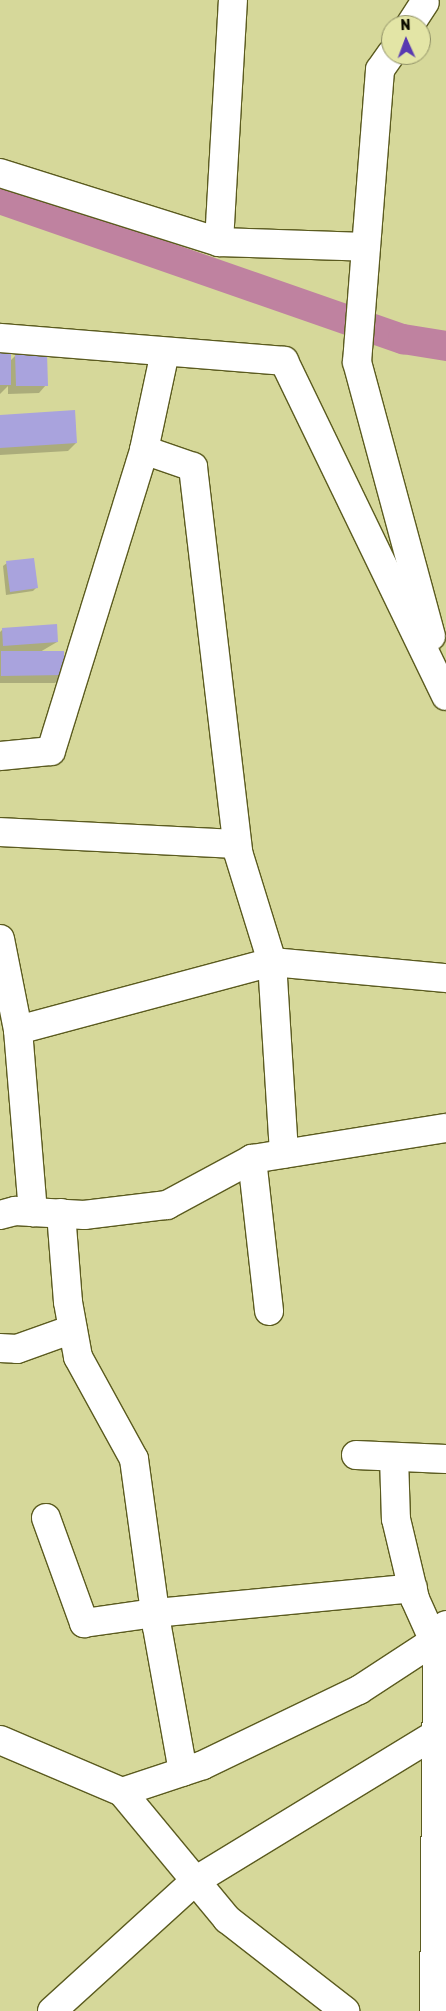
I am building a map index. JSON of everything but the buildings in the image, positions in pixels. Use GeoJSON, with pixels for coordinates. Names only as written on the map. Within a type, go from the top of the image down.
{"type":"FeatureCollection","features":[{"type":"Feature","properties":{"kind":"street"},"geometry":{"type":"LineString","coordinates":[[218,242],[233,0]]}},
{"type":"Feature","properties":{"kind":"street"},"geometry":{"type":"LineString","coordinates":[[417,15],[425,2]]}},
{"type":"Feature","properties":{"kind":"street"},"geometry":{"type":"LineString","coordinates":[[383,65],[380,70],[357,362],[446,692]]}},
{"type":"Feature","properties":{"kind":"street"},"geometry":{"type":"LineString","coordinates":[[0,173],[218,242],[366,254]]}},
{"type":"Feature","properties":{"kind":"street"},"geometry":{"type":"LineString","coordinates":[[0,338],[284,361],[446,696]]}},
{"type":"Feature","properties":{"kind":"street"},"geometry":{"type":"LineString","coordinates":[[0,756],[51,751],[144,450],[165,352]]}},
{"type":"Feature","properties":{"kind":"street"},"geometry":{"type":"LineString","coordinates":[[144,450],[194,468],[237,844],[272,962],[284,1154]]}},
{"type":"Feature","properties":{"kind":"street"},"geometry":{"type":"LineString","coordinates":[[0,832],[237,844]]}},
{"type":"Feature","properties":{"kind":"street"},"geometry":{"type":"LineString","coordinates":[[0,939],[18,1030],[33,1212]]}},
{"type":"Feature","properties":{"kind":"street"},"geometry":{"type":"LineString","coordinates":[[18,1030],[272,962],[446,978]]}},
{"type":"Feature","properties":{"kind":"street"},"geometry":{"type":"LineString","coordinates":[[0,1215],[15,1211],[84,1215],[167,1205],[252,1159],[446,1128]]}},
{"type":"Feature","properties":{"kind":"street"},"geometry":{"type":"LineString","coordinates":[[252,1159],[269,1311]]}},
{"type":"Feature","properties":{"kind":"street"},"geometry":{"type":"LineString","coordinates":[[61,1214],[73,1328],[78,1356],[134,1459],[155,1613],[183,1772]]}},
{"type":"Feature","properties":{"kind":"street"},"geometry":{"type":"LineString","coordinates":[[0,1348],[17,1349],[73,1328]]}},
{"type":"Feature","properties":{"kind":"street"},"geometry":{"type":"LineString","coordinates":[[356,1455],[446,1459]]}},
{"type":"Feature","properties":{"kind":"street"},"geometry":{"type":"LineString","coordinates":[[394,1457],[396,1519],[412,1588],[439,1635],[441,1734],[440,1956],[434,2011]]}},
{"type":"Feature","properties":{"kind":"street"},"geometry":{"type":"LineString","coordinates":[[46,1518],[84,1624],[155,1613],[412,1588]]}},
{"type":"Feature","properties":{"kind":"street"},"geometry":{"type":"LineString","coordinates":[[122,1792],[203,1765],[359,1690],[439,1635]]}},
{"type":"Feature","properties":{"kind":"street"},"geometry":{"type":"LineString","coordinates":[[52,2011],[196,1881],[441,1734]]}},
{"type":"Feature","properties":{"kind":"street"},"geometry":{"type":"LineString","coordinates":[[0,1740],[122,1792],[227,1919],[345,2011]]}},
{"type":"Feature","properties":{"kind":"waterway"},"geometry":{"type":"LineString","coordinates":[[0,199],[403,339],[446,346]]}}]}
